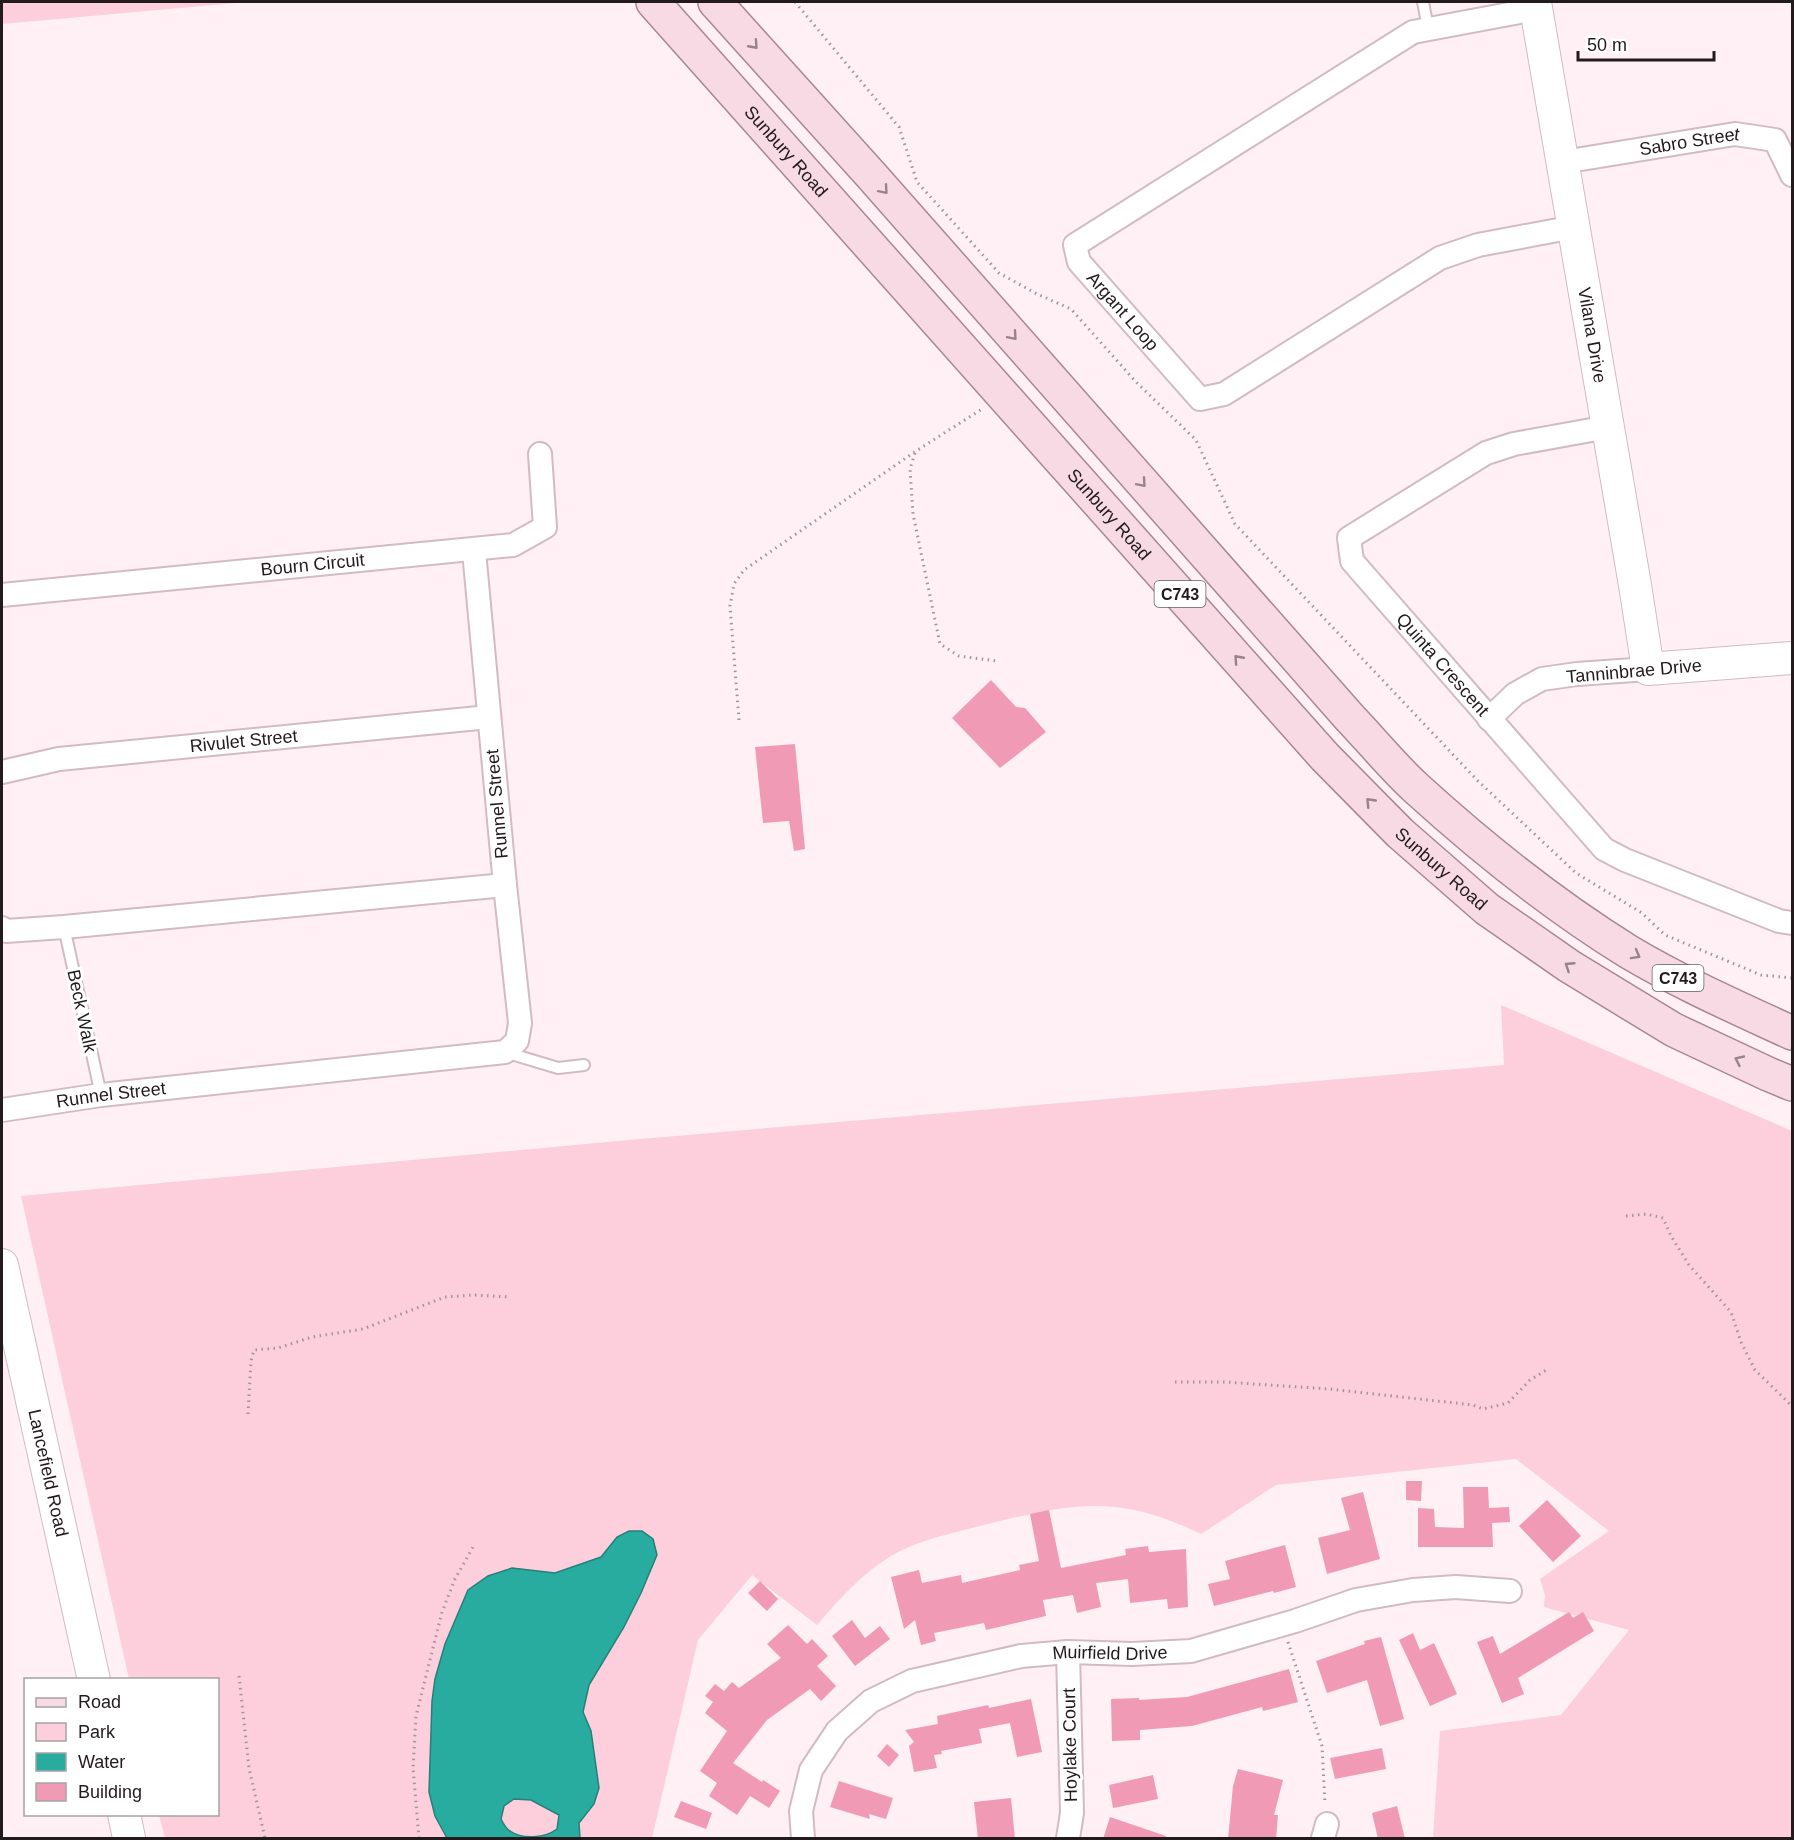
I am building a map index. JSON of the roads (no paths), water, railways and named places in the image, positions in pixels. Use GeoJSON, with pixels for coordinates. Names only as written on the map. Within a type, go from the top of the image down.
{"type":"FeatureCollection","features":[{"type":"Feature","properties":{"kind":"main road","name":"Sunbury Road"},"geometry":{"type":"LineString","coordinates":[[653,2],[1325,757],[1400,833],[1487,909],[1569,966],[1674,1030],[1792,1084]]}},
{"type":"Feature","properties":{"kind":"main road","name":"C743"},"geometry":{"type":"LineString","coordinates":[[715,2],[879,184],[1350,718],[1415,787],[1497,857],[1570,912],[1630,952],[1712,996],[1792,1034]]}},
{"type":"Feature","properties":{"kind":"street","name":"Argant Loop"},"geometry":{"type":"LineString","coordinates":[[1535,5],[1413,32],[1075,245],[1079,262],[1200,399],[1224,394],[1440,258],[1478,245],[1574,227]]}},
{"type":"Feature","properties":{"kind":"street","name":"Vilana Drive"},"geometry":{"type":"LineString","coordinates":[[1535,5],[1648,669]]}},
{"type":"Feature","properties":{"kind":"street","name":"Sabro Street"},"geometry":{"type":"LineString","coordinates":[[1563,162],[1735,134],[1775,140],[1792,175]]}},
{"type":"Feature","properties":{"kind":"street","name":"Quinta Crescent"},"geometry":{"type":"LineString","coordinates":[[1608,427],[1515,444],[1486,453],[1349,538],[1352,561],[1604,849],[1625,860],[1779,921],[1792,922]]}},
{"type":"Feature","properties":{"kind":"street","name":"Bourn Circuit"},"geometry":{"type":"LineString","coordinates":[[2,595],[474,551],[513,545],[545,527],[540,454]]}},
{"type":"Feature","properties":{"kind":"street","name":"Runnel Street"},"geometry":{"type":"LineString","coordinates":[[2,1110],[101,1095],[505,1052],[517,1041],[520,1023],[474,551]]}},
{"type":"Feature","properties":{"kind":"street","name":"Tanninbrae Drive"},"geometry":{"type":"LineString","coordinates":[[1489,720],[1515,694],[1542,679],[1577,674],[1792,658]]}},
{"type":"Feature","properties":{"kind":"street","name":"Rivulet Street"},"geometry":{"type":"LineString","coordinates":[[2,772],[59,759],[489,717]]}},
{"type":"Feature","properties":{"kind":"street"},"geometry":{"type":"LineString","coordinates":[[2,928],[6,931],[64,927],[505,885]]}},
{"type":"Feature","properties":{"kind":"street","name":"Lancefield Road"},"geometry":{"type":"LineString","coordinates":[[2,1265],[94,1678]]}},
{"type":"Feature","properties":{"kind":"street","name":"Muirfield Drive"},"geometry":{"type":"LineString","coordinates":[[803,1839],[801,1811],[811,1770],[837,1731],[871,1701],[912,1681],[1021,1656],[1068,1652],[1132,1654],[1191,1652],[1356,1600],[1413,1590],[1455,1587],[1510,1591]]}},
{"type":"Feature","properties":{"kind":"street","name":"Hoylake Court"},"geometry":{"type":"LineString","coordinates":[[1068,1652],[1072,1813],[1068,1839]]}},
{"type":"Feature","properties":{"kind":"street"},"geometry":{"type":"LineString","coordinates":[[124,1816],[129,1839]]}},
{"type":"Feature","properties":{"kind":"lane"},"geometry":{"type":"LineString","coordinates":[[1424,2],[1428,28]]}},
{"type":"Feature","properties":{"kind":"lane","name":"Beck Walk"},"geometry":{"type":"LineString","coordinates":[[64,927],[101,1095]]}},
{"type":"Feature","properties":{"kind":"lane","name":"Runnel Street"},"geometry":{"type":"LineString","coordinates":[[505,1052],[558,1068],[584,1065]]}},
{"type":"Feature","properties":{"kind":"water"},"geometry":{"type":"Polygon","coordinates":[[[629,1531],[642,1531],[653,1539],[657,1555],[624,1627],[589,1685],[583,1712],[591,1731],[599,1788],[594,1804],[579,1823],[580,1838],[447,1838],[435,1816],[429,1792],[432,1701],[435,1679],[445,1644],[468,1590],[488,1576],[512,1568],[555,1573],[601,1557],[617,1537],[629,1531]],[[514,1799],[504,1806],[501,1819],[507,1829],[521,1836],[534,1837],[557,1829],[559,1815],[531,1800],[514,1799]]]}}]}
